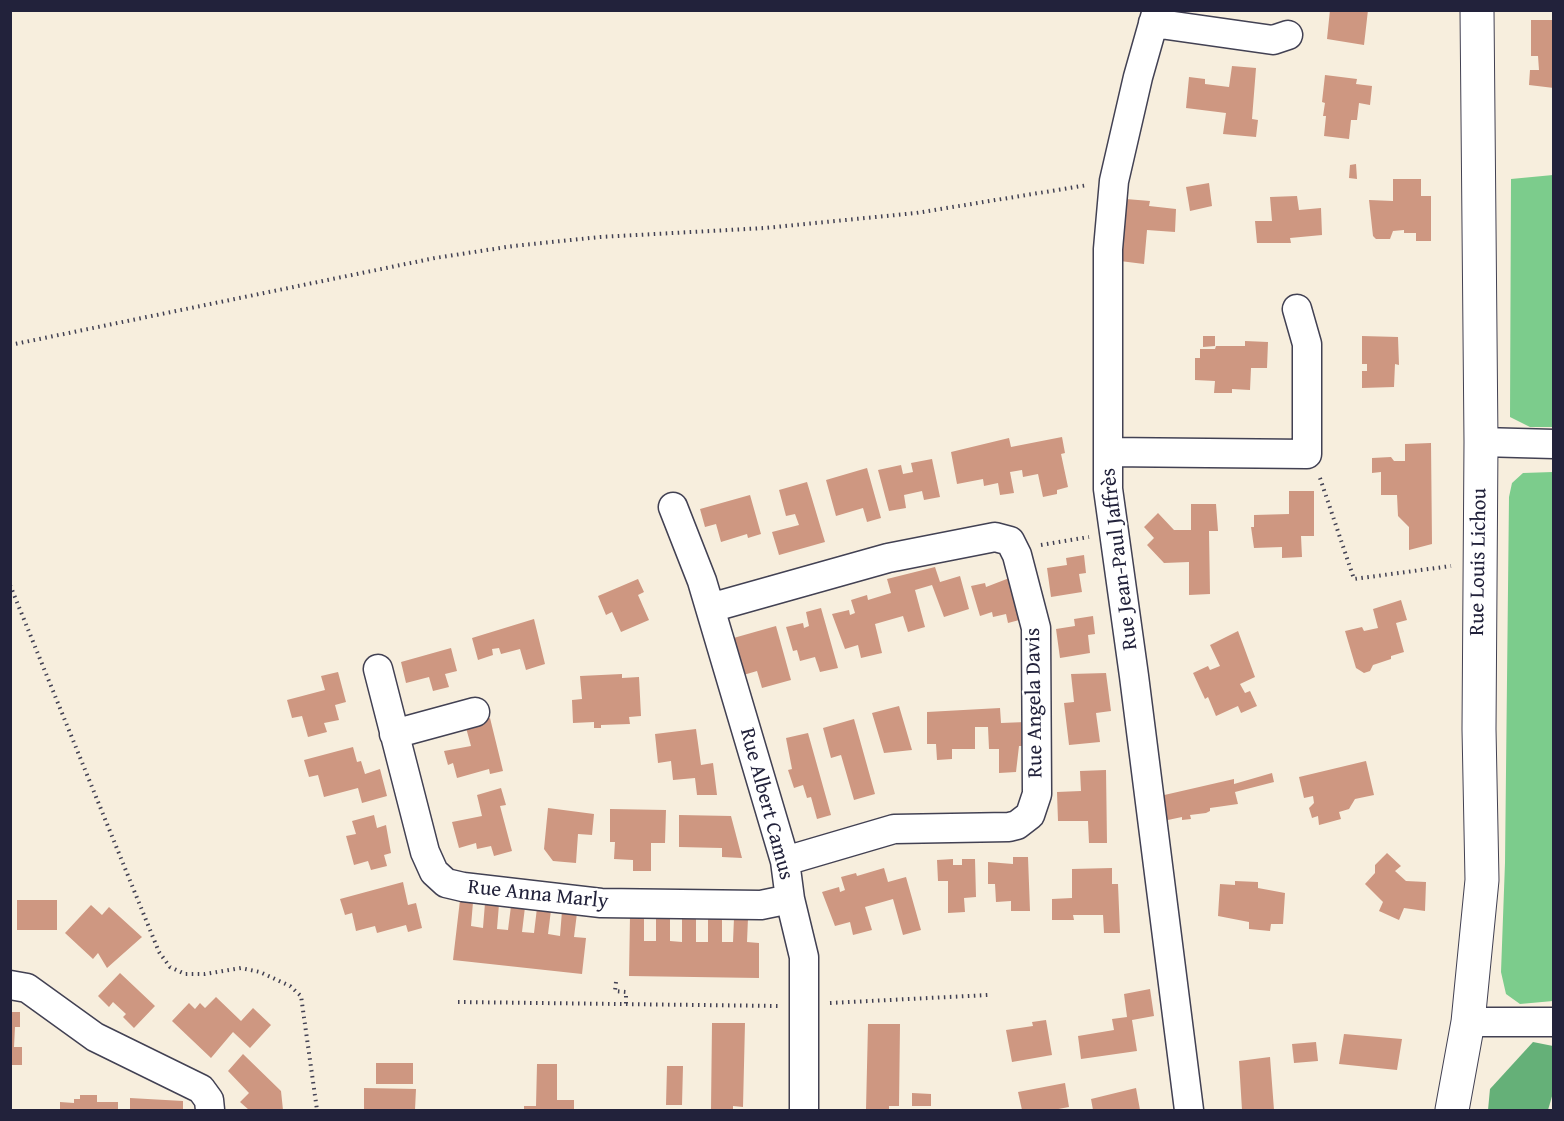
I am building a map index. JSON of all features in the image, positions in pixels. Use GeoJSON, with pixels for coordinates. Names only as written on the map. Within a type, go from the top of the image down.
{"type":"FeatureCollection","features":[{"type":"Feature","properties":{"kind":"main road","name":"Rue Louis Lichou"},"geometry":{"type":"LineString","coordinates":[[1452,1110],[1468,1022],[1482,880],[1477,10]]}},
{"type":"Feature","properties":{"kind":"street"},"geometry":{"type":"LineString","coordinates":[[1155,17],[1273,40],[1288,35]]}},
{"type":"Feature","properties":{"kind":"street","name":"Rue Jean-Paul Jaffrès"},"geometry":{"type":"LineString","coordinates":[[1155,17],[1114,181],[1108,249],[1108,489],[1189,1110]]}},
{"type":"Feature","properties":{"kind":"street"},"geometry":{"type":"LineString","coordinates":[[1108,452],[1307,454],[1307,344],[1297,309]]}},
{"type":"Feature","properties":{"kind":"street"},"geometry":{"type":"LineString","coordinates":[[1481,442],[1554,444]]}},
{"type":"Feature","properties":{"kind":"street","name":"Rue Albert Camus"},"geometry":{"type":"LineString","coordinates":[[673,507],[710,608],[785,861],[790,899],[804,957],[806,1007],[804,1110]]}},
{"type":"Feature","properties":{"kind":"street"},"geometry":{"type":"LineString","coordinates":[[710,608],[888,558],[984,539],[995,537],[1002,539],[1010,542],[1014,549]]}},
{"type":"Feature","properties":{"kind":"street","name":"Rue Angela Davis"},"geometry":{"type":"LineString","coordinates":[[785,861],[894,829],[1009,827],[1017,825],[1030,814],[1037,794],[1036,628],[1014,549]]}},
{"type":"Feature","properties":{"kind":"street","name":"Rue Anna Marly"},"geometry":{"type":"LineString","coordinates":[[378,669],[425,852],[434,872],[446,883],[601,903],[761,905],[790,899]]}},
{"type":"Feature","properties":{"kind":"street"},"geometry":{"type":"LineString","coordinates":[[394,734],[475,712]]}},
{"type":"Feature","properties":{"kind":"street"},"geometry":{"type":"LineString","coordinates":[[10,985],[27,988],[95,1037],[201,1089],[209,1100],[210,1110]]}},
{"type":"Feature","properties":{"kind":"street"},"geometry":{"type":"LineString","coordinates":[[1468,1022],[1554,1022]]}},
{"type":"Feature","properties":{"kind":"path"},"geometry":{"type":"LineString","coordinates":[[10,345],[435,258],[513,246],[600,237],[765,228],[916,213],[1114,181]]}},
{"type":"Feature","properties":{"kind":"path"},"geometry":{"type":"LineString","coordinates":[[1307,454],[1317,470],[1354,579],[1479,562]]}},
{"type":"Feature","properties":{"kind":"path"},"geometry":{"type":"LineString","coordinates":[[1014,549],[1114,533]]}},
{"type":"Feature","properties":{"kind":"path"},"geometry":{"type":"LineString","coordinates":[[10,585],[159,952],[170,967],[185,974],[205,974],[241,968],[260,972],[290,986],[301,996],[317,1110]]}},
{"type":"Feature","properties":{"kind":"path"},"geometry":{"type":"LineString","coordinates":[[616,982],[615,991],[626,992],[626,1005]]}},
{"type":"Feature","properties":{"kind":"path"},"geometry":{"type":"LineString","coordinates":[[458,1002],[806,1007],[846,1001],[988,995]]}},
{"type":"Feature","properties":{"kind":"green space"},"geometry":{"type":"Polygon","coordinates":[[[1553,175],[1553,427],[1530,427],[1510,417],[1511,179],[1553,175]]]}},
{"type":"Feature","properties":{"kind":"green space"},"geometry":{"type":"Polygon","coordinates":[[[1553,472],[1553,1001],[1520,1004],[1506,994],[1501,972],[1505,863],[1509,497],[1512,483],[1523,473],[1553,472]]]}},
{"type":"Feature","properties":{"kind":"green space"},"geometry":{"type":"Polygon","coordinates":[[[1533,1042],[1553,1046],[1553,1093],[1548,1110],[1488,1110],[1490,1089],[1533,1042]]]}},
{"type":"Feature","properties":{"kind":"building"},"geometry":{"type":"Polygon","coordinates":[[[1330,10],[1368,10],[1364,45],[1327,39],[1330,10]]]}},
{"type":"Feature","properties":{"kind":"building"},"geometry":{"type":"Polygon","coordinates":[[[1531,20],[1554,20],[1554,88],[1529,85],[1530,70],[1539,70],[1538,56],[1531,56],[1531,20]]]}},
{"type":"Feature","properties":{"kind":"building"},"geometry":{"type":"Polygon","coordinates":[[[1232,66],[1256,68],[1252,119],[1258,120],[1256,137],[1223,134],[1226,113],[1186,108],[1189,77],[1205,79],[1205,84],[1229,87],[1232,66]]]}},
{"type":"Feature","properties":{"kind":"building"},"geometry":{"type":"Polygon","coordinates":[[[1325,75],[1357,79],[1356,84],[1372,86],[1370,105],[1359,103],[1357,120],[1351,120],[1349,139],[1324,136],[1326,116],[1323,116],[1325,103],[1322,102],[1325,75]]]}},
{"type":"Feature","properties":{"kind":"building"},"geometry":{"type":"Polygon","coordinates":[[[1356,164],[1357,179],[1349,178],[1350,165],[1356,164]]]}},
{"type":"Feature","properties":{"kind":"building"},"geometry":{"type":"Polygon","coordinates":[[[1393,179],[1421,179],[1421,196],[1431,196],[1431,241],[1416,241],[1416,233],[1404,233],[1404,230],[1393,231],[1390,239],[1376,239],[1373,236],[1369,200],[1393,201],[1393,179]]]}},
{"type":"Feature","properties":{"kind":"building"},"geometry":{"type":"Polygon","coordinates":[[[1209,183],[1212,206],[1190,211],[1186,187],[1209,183]]]}},
{"type":"Feature","properties":{"kind":"building"},"geometry":{"type":"Polygon","coordinates":[[[1297,196],[1299,210],[1321,208],[1322,235],[1290,238],[1291,243],[1257,243],[1255,221],[1272,221],[1270,197],[1297,196]]]}},
{"type":"Feature","properties":{"kind":"building"},"geometry":{"type":"Polygon","coordinates":[[[1126,199],[1150,201],[1149,206],[1176,209],[1175,232],[1147,230],[1144,264],[1120,261],[1126,199]]]}},
{"type":"Feature","properties":{"kind":"building"},"geometry":{"type":"Polygon","coordinates":[[[1203,336],[1215,336],[1215,346],[1203,347],[1203,336]]]}},
{"type":"Feature","properties":{"kind":"building"},"geometry":{"type":"Polygon","coordinates":[[[1362,336],[1398,337],[1399,365],[1395,364],[1394,387],[1362,388],[1362,371],[1367,371],[1367,364],[1362,364],[1362,336]]]}},
{"type":"Feature","properties":{"kind":"building"},"geometry":{"type":"Polygon","coordinates":[[[1245,341],[1268,342],[1267,368],[1251,368],[1250,390],[1232,389],[1232,393],[1214,393],[1215,381],[1195,380],[1195,358],[1200,358],[1200,349],[1215,349],[1216,346],[1245,346],[1245,341]]]}},
{"type":"Feature","properties":{"kind":"building"},"geometry":{"type":"Polygon","coordinates":[[[1062,437],[1065,453],[1061,454],[1068,487],[1057,490],[1057,494],[1043,497],[1038,474],[1023,477],[1022,470],[1010,472],[1014,493],[1000,495],[998,483],[984,486],[983,479],[957,484],[951,452],[1009,438],[1011,447],[1062,437]]]}},
{"type":"Feature","properties":{"kind":"building"},"geometry":{"type":"Polygon","coordinates":[[[1431,443],[1432,544],[1409,550],[1409,527],[1398,516],[1397,495],[1381,495],[1381,472],[1372,473],[1372,458],[1391,457],[1394,461],[1405,461],[1405,444],[1431,443]]]}},
{"type":"Feature","properties":{"kind":"building"},"geometry":{"type":"Polygon","coordinates":[[[932,459],[940,497],[924,500],[922,491],[904,495],[906,508],[889,511],[878,470],[901,465],[903,474],[913,472],[911,463],[932,459]]]}},
{"type":"Feature","properties":{"kind":"building"},"geometry":{"type":"Polygon","coordinates":[[[867,468],[881,518],[867,522],[863,508],[836,516],[826,480],[867,468]]]}},
{"type":"Feature","properties":{"kind":"building"},"geometry":{"type":"Polygon","coordinates":[[[807,482],[825,542],[779,555],[772,532],[799,525],[795,514],[786,516],[779,490],[807,482]]]}},
{"type":"Feature","properties":{"kind":"building"},"geometry":{"type":"Polygon","coordinates":[[[1289,491],[1314,491],[1314,536],[1301,536],[1302,557],[1282,558],[1282,547],[1254,548],[1251,527],[1254,527],[1254,515],[1289,514],[1289,491]]]}},
{"type":"Feature","properties":{"kind":"building"},"geometry":{"type":"Polygon","coordinates":[[[750,495],[761,534],[748,538],[747,534],[721,542],[716,524],[705,527],[700,509],[750,495]]]}},
{"type":"Feature","properties":{"kind":"building"},"geometry":{"type":"Polygon","coordinates":[[[1191,504],[1216,504],[1218,531],[1209,531],[1210,594],[1189,595],[1189,562],[1164,563],[1147,545],[1154,538],[1144,527],[1158,513],[1174,530],[1191,530],[1191,504]]]}},
{"type":"Feature","properties":{"kind":"building"},"geometry":{"type":"Polygon","coordinates":[[[1084,555],[1086,573],[1079,574],[1082,592],[1051,597],[1047,568],[1067,565],[1066,558],[1084,555]]]}},
{"type":"Feature","properties":{"kind":"building"},"geometry":{"type":"Polygon","coordinates":[[[935,567],[940,582],[960,576],[969,609],[944,617],[932,585],[915,590],[925,627],[908,632],[903,616],[875,624],[882,653],[861,658],[858,645],[845,649],[832,614],[849,610],[850,615],[855,613],[851,600],[867,595],[868,600],[891,593],[887,579],[935,567]]]}},
{"type":"Feature","properties":{"kind":"building"},"geometry":{"type":"Polygon","coordinates":[[[1012,577],[1023,619],[1008,623],[1006,614],[993,617],[992,612],[980,616],[971,586],[985,583],[986,587],[1012,577]]]}},
{"type":"Feature","properties":{"kind":"building"},"geometry":{"type":"Polygon","coordinates":[[[638,579],[644,592],[638,595],[649,620],[621,632],[612,612],[606,615],[598,596],[638,579]]]}},
{"type":"Feature","properties":{"kind":"building"},"geometry":{"type":"Polygon","coordinates":[[[1401,600],[1407,620],[1396,623],[1404,652],[1373,665],[1370,671],[1364,673],[1356,668],[1345,631],[1362,627],[1364,631],[1378,628],[1373,609],[1401,600]]]}},
{"type":"Feature","properties":{"kind":"building"},"geometry":{"type":"Polygon","coordinates":[[[821,608],[838,668],[820,672],[815,657],[800,661],[797,650],[793,651],[786,627],[803,623],[804,628],[809,626],[806,612],[821,608]]]}},
{"type":"Feature","properties":{"kind":"building"},"geometry":{"type":"Polygon","coordinates":[[[1093,616],[1095,634],[1088,635],[1090,653],[1060,658],[1056,629],[1075,626],[1074,619],[1093,616]]]}},
{"type":"Feature","properties":{"kind":"building"},"geometry":{"type":"Polygon","coordinates":[[[534,619],[545,664],[526,670],[520,649],[501,654],[499,648],[492,649],[493,655],[478,660],[472,638],[534,619]]]}},
{"type":"Feature","properties":{"kind":"building"},"geometry":{"type":"Polygon","coordinates":[[[776,626],[791,680],[762,688],[757,671],[740,676],[730,639],[776,626]]]}},
{"type":"Feature","properties":{"kind":"building"},"geometry":{"type":"Polygon","coordinates":[[[1238,631],[1255,677],[1240,684],[1245,693],[1250,691],[1257,706],[1241,713],[1238,706],[1216,716],[1208,697],[1205,699],[1193,673],[1208,666],[1210,670],[1220,666],[1210,645],[1238,631]]]}},
{"type":"Feature","properties":{"kind":"building"},"geometry":{"type":"Polygon","coordinates":[[[451,648],[457,671],[445,674],[449,687],[433,691],[429,677],[406,683],[401,662],[451,648]]]}},
{"type":"Feature","properties":{"kind":"building"},"geometry":{"type":"Polygon","coordinates":[[[338,672],[346,702],[335,705],[339,720],[324,723],[327,732],[308,737],[302,716],[292,718],[287,700],[325,690],[321,676],[338,672]]]}},
{"type":"Feature","properties":{"kind":"building"},"geometry":{"type":"Polygon","coordinates":[[[1106,673],[1111,711],[1096,713],[1100,742],[1069,745],[1064,703],[1074,702],[1071,674],[1106,673]]]}},
{"type":"Feature","properties":{"kind":"building"},"geometry":{"type":"Polygon","coordinates":[[[622,674],[622,678],[639,677],[641,716],[629,717],[630,724],[601,725],[601,728],[594,728],[594,722],[573,723],[572,700],[582,699],[580,676],[622,674]]]}},
{"type":"Feature","properties":{"kind":"building"},"geometry":{"type":"Polygon","coordinates":[[[899,706],[912,750],[884,753],[872,713],[899,706]]]}},
{"type":"Feature","properties":{"kind":"building"},"geometry":{"type":"Polygon","coordinates":[[[1000,708],[1001,723],[1026,722],[1027,746],[1019,746],[1016,772],[999,773],[999,749],[989,749],[988,727],[975,727],[975,749],[952,749],[952,759],[937,760],[936,744],[927,744],[927,712],[1000,708]]]}},
{"type":"Feature","properties":{"kind":"building"},"geometry":{"type":"Polygon","coordinates":[[[490,718],[503,771],[490,774],[489,769],[457,778],[453,763],[448,765],[444,751],[471,746],[465,724],[490,718]]]}},
{"type":"Feature","properties":{"kind":"building"},"geometry":{"type":"Polygon","coordinates":[[[854,719],[875,794],[854,800],[841,755],[831,758],[823,728],[854,719]]]}},
{"type":"Feature","properties":{"kind":"building"},"geometry":{"type":"Polygon","coordinates":[[[696,729],[701,765],[713,763],[717,795],[697,795],[695,778],[673,780],[671,761],[658,763],[655,734],[696,729]]]}},
{"type":"Feature","properties":{"kind":"building"},"geometry":{"type":"Polygon","coordinates":[[[808,733],[831,815],[817,819],[811,797],[807,798],[803,785],[794,788],[788,770],[792,769],[786,738],[808,733]]]}},
{"type":"Feature","properties":{"kind":"building"},"geometry":{"type":"Polygon","coordinates":[[[353,747],[357,762],[361,761],[365,774],[380,769],[387,796],[362,803],[358,788],[324,797],[318,775],[309,777],[304,760],[353,747]]]}},
{"type":"Feature","properties":{"kind":"building"},"geometry":{"type":"Polygon","coordinates":[[[1366,761],[1374,795],[1355,799],[1349,809],[1339,812],[1341,819],[1319,825],[1318,816],[1312,818],[1309,808],[1314,803],[1313,796],[1304,798],[1299,777],[1366,761]]]}},
{"type":"Feature","properties":{"kind":"building"},"geometry":{"type":"Polygon","coordinates":[[[1106,770],[1107,843],[1089,843],[1088,821],[1058,821],[1057,792],[1081,791],[1080,771],[1106,770]]]}},
{"type":"Feature","properties":{"kind":"building"},"geometry":{"type":"Polygon","coordinates":[[[1272,773],[1274,782],[1235,792],[1238,804],[1210,808],[1210,811],[1206,813],[1190,815],[1191,819],[1182,820],[1182,817],[1163,821],[1160,796],[1234,779],[1234,784],[1272,773]]]}},
{"type":"Feature","properties":{"kind":"building"},"geometry":{"type":"Polygon","coordinates":[[[501,788],[506,805],[500,806],[512,851],[494,856],[491,846],[477,849],[476,843],[459,848],[452,822],[482,816],[477,795],[501,788]]]}},
{"type":"Feature","properties":{"kind":"building"},"geometry":{"type":"Polygon","coordinates":[[[548,808],[594,814],[592,835],[578,834],[576,863],[553,861],[544,849],[548,808]]]}},
{"type":"Feature","properties":{"kind":"building"},"geometry":{"type":"Polygon","coordinates":[[[610,809],[666,810],[665,843],[651,843],[651,871],[633,871],[633,860],[614,859],[615,842],[610,842],[610,809]]]}},
{"type":"Feature","properties":{"kind":"building"},"geometry":{"type":"Polygon","coordinates":[[[374,815],[377,828],[386,825],[391,853],[384,855],[387,866],[371,870],[368,861],[354,865],[346,836],[356,834],[352,821],[374,815]]]}},
{"type":"Feature","properties":{"kind":"building"},"geometry":{"type":"Polygon","coordinates":[[[679,815],[731,816],[742,858],[722,857],[722,848],[679,847],[679,815]]]}},
{"type":"Feature","properties":{"kind":"building"},"geometry":{"type":"Polygon","coordinates":[[[1387,853],[1401,866],[1395,871],[1406,881],[1426,882],[1425,911],[1404,908],[1399,920],[1379,911],[1383,902],[1365,884],[1375,873],[1375,865],[1387,853]]]}},
{"type":"Feature","properties":{"kind":"building"},"geometry":{"type":"Polygon","coordinates":[[[1013,857],[1028,857],[1030,911],[1011,911],[1011,901],[996,902],[995,884],[988,884],[988,862],[1013,864],[1013,857]]]}},
{"type":"Feature","properties":{"kind":"building"},"geometry":{"type":"Polygon","coordinates":[[[953,859],[953,865],[962,865],[962,859],[975,859],[976,897],[964,898],[965,912],[948,913],[948,881],[938,881],[937,860],[953,859]]]}},
{"type":"Feature","properties":{"kind":"building"},"geometry":{"type":"Polygon","coordinates":[[[884,868],[888,882],[906,877],[921,930],[903,935],[893,899],[865,907],[872,930],[853,935],[850,922],[835,926],[822,892],[839,887],[840,892],[845,890],[841,877],[856,873],[857,876],[884,868]]]}},
{"type":"Feature","properties":{"kind":"building"},"geometry":{"type":"Polygon","coordinates":[[[1112,868],[1112,884],[1118,884],[1120,933],[1104,933],[1103,915],[1073,915],[1074,920],[1052,920],[1052,899],[1072,898],[1072,869],[1112,868]]]}},
{"type":"Feature","properties":{"kind":"building"},"geometry":{"type":"Polygon","coordinates":[[[1235,881],[1258,882],[1258,888],[1285,893],[1283,924],[1271,924],[1270,931],[1249,929],[1249,922],[1218,916],[1220,884],[1235,885],[1235,881]]]}},
{"type":"Feature","properties":{"kind":"building"},"geometry":{"type":"Polygon","coordinates":[[[403,882],[408,905],[416,903],[422,928],[408,932],[406,925],[377,933],[375,926],[356,931],[352,913],[345,915],[340,899],[403,882]]]}},
{"type":"Feature","properties":{"kind":"building"},"geometry":{"type":"Polygon","coordinates":[[[17,900],[57,900],[57,930],[17,930],[17,900]]]}},
{"type":"Feature","properties":{"kind":"building"},"geometry":{"type":"Polygon","coordinates":[[[460,900],[473,902],[471,926],[483,928],[485,903],[499,904],[497,929],[508,930],[511,906],[525,907],[522,932],[534,933],[537,908],[551,910],[548,934],[560,936],[562,911],[577,913],[574,937],[586,938],[582,974],[453,960],[460,900]]]}},
{"type":"Feature","properties":{"kind":"building"},"geometry":{"type":"Polygon","coordinates":[[[91,905],[102,915],[109,907],[142,937],[107,968],[98,953],[93,959],[65,933],[91,905]]]}},
{"type":"Feature","properties":{"kind":"building"},"geometry":{"type":"Polygon","coordinates":[[[630,916],[644,916],[644,941],[656,941],[656,917],[670,917],[670,941],[682,942],[682,917],[696,917],[696,942],[708,942],[708,917],[722,917],[722,942],[733,942],[734,918],[748,918],[747,942],[759,943],[759,978],[629,976],[630,916]]]}},
{"type":"Feature","properties":{"kind":"building"},"geometry":{"type":"Polygon","coordinates":[[[120,973],[155,1006],[134,1028],[123,1017],[126,1014],[113,1002],[109,1007],[98,996],[120,973]]]}},
{"type":"Feature","properties":{"kind":"building"},"geometry":{"type":"Polygon","coordinates":[[[1150,989],[1154,1016],[1132,1020],[1137,1051],[1081,1059],[1078,1036],[1114,1030],[1112,1019],[1127,1017],[1124,994],[1150,989]]]}},
{"type":"Feature","properties":{"kind":"building"},"geometry":{"type":"Polygon","coordinates":[[[216,997],[241,1021],[253,1008],[271,1025],[250,1048],[233,1032],[211,1058],[172,1021],[189,1003],[195,1009],[200,1003],[205,1008],[216,997]]]}},
{"type":"Feature","properties":{"kind":"building"},"geometry":{"type":"Polygon","coordinates":[[[10,1012],[20,1012],[20,1027],[15,1027],[14,1047],[22,1047],[22,1065],[10,1065],[10,1012]]]}},
{"type":"Feature","properties":{"kind":"building"},"geometry":{"type":"Polygon","coordinates":[[[1046,1020],[1052,1055],[1012,1062],[1006,1030],[1033,1026],[1032,1022],[1046,1020]]]}},
{"type":"Feature","properties":{"kind":"building"},"geometry":{"type":"Polygon","coordinates":[[[712,1023],[745,1023],[743,1107],[733,1106],[733,1110],[711,1110],[712,1023]]]}},
{"type":"Feature","properties":{"kind":"building"},"geometry":{"type":"Polygon","coordinates":[[[868,1024],[900,1024],[899,1106],[889,1106],[889,1110],[866,1110],[868,1024]]]}},
{"type":"Feature","properties":{"kind":"building"},"geometry":{"type":"Polygon","coordinates":[[[1344,1034],[1402,1039],[1397,1070],[1339,1064],[1344,1034]]]}},
{"type":"Feature","properties":{"kind":"building"},"geometry":{"type":"Polygon","coordinates":[[[1316,1042],[1318,1061],[1294,1063],[1292,1044],[1316,1042]]]}},
{"type":"Feature","properties":{"kind":"building"},"geometry":{"type":"Polygon","coordinates":[[[243,1054],[281,1091],[283,1110],[249,1110],[240,1102],[249,1093],[228,1071],[243,1054]]]}},
{"type":"Feature","properties":{"kind":"building"},"geometry":{"type":"Polygon","coordinates":[[[1270,1057],[1274,1110],[1242,1110],[1239,1061],[1270,1057]]]}},
{"type":"Feature","properties":{"kind":"building"},"geometry":{"type":"Polygon","coordinates":[[[376,1063],[413,1063],[413,1084],[376,1084],[376,1063]]]}},
{"type":"Feature","properties":{"kind":"building"},"geometry":{"type":"Polygon","coordinates":[[[537,1064],[557,1064],[557,1100],[574,1100],[574,1110],[524,1110],[524,1106],[536,1106],[537,1064]]]}},
{"type":"Feature","properties":{"kind":"building"},"geometry":{"type":"Polygon","coordinates":[[[667,1066],[683,1066],[682,1105],[666,1105],[667,1066]]]}},
{"type":"Feature","properties":{"kind":"building"},"geometry":{"type":"Polygon","coordinates":[[[1065,1083],[1069,1107],[1053,1110],[1022,1110],[1018,1092],[1065,1083]]]}},
{"type":"Feature","properties":{"kind":"building"},"geometry":{"type":"Polygon","coordinates":[[[364,1088],[416,1089],[415,1110],[364,1110],[364,1088]]]}},
{"type":"Feature","properties":{"kind":"building"},"geometry":{"type":"Polygon","coordinates":[[[1136,1088],[1140,1110],[1093,1110],[1091,1099],[1136,1088]]]}},
{"type":"Feature","properties":{"kind":"building"},"geometry":{"type":"Polygon","coordinates":[[[912,1093],[931,1094],[931,1106],[912,1106],[912,1093]]]}},
{"type":"Feature","properties":{"kind":"building"},"geometry":{"type":"Polygon","coordinates":[[[80,1095],[97,1095],[97,1102],[118,1102],[118,1110],[60,1110],[60,1102],[74,1103],[74,1099],[80,1099],[80,1095]]]}},
{"type":"Feature","properties":{"kind":"building"},"geometry":{"type":"Polygon","coordinates":[[[130,1098],[183,1101],[183,1110],[130,1110],[130,1098]]]}}]}
